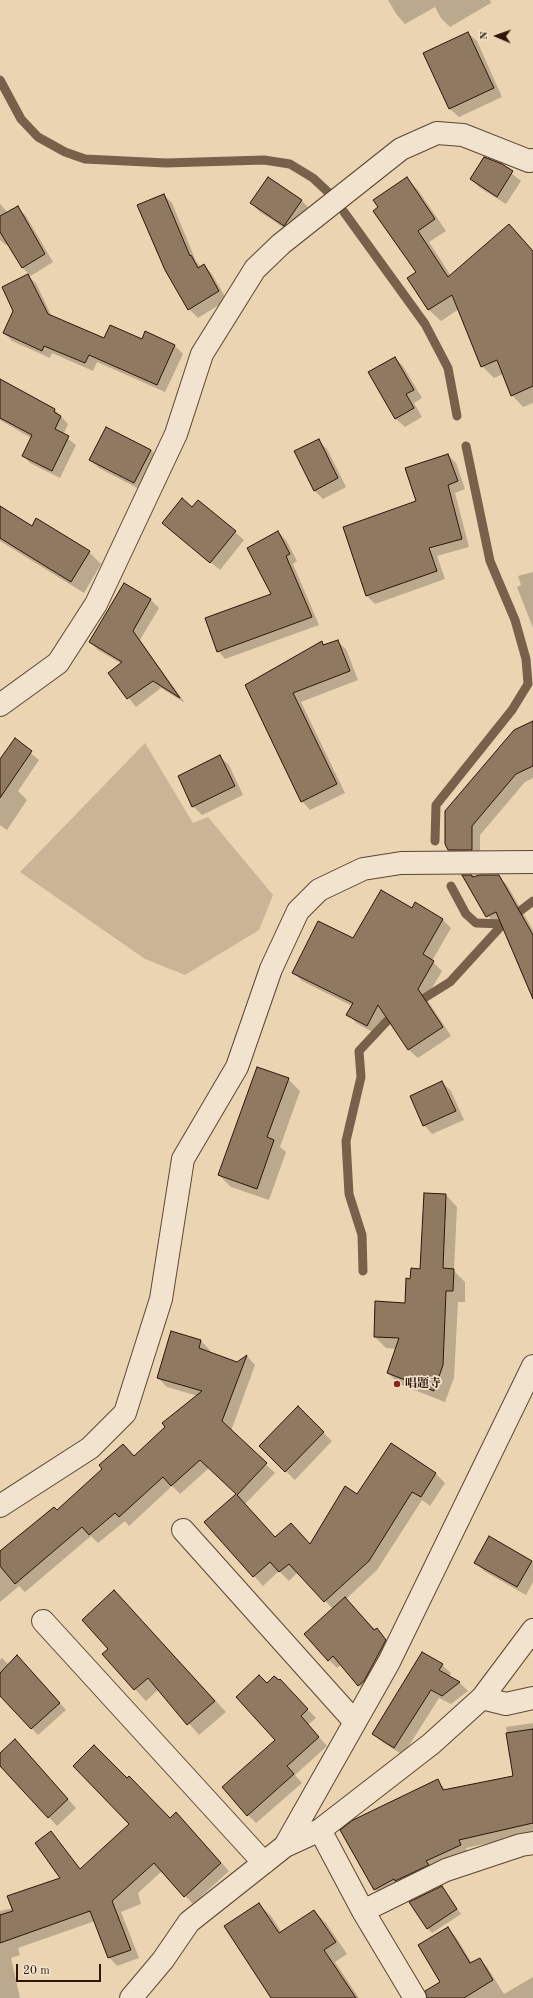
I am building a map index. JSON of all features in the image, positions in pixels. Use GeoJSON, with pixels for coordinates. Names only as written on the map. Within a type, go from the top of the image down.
{"type":"FeatureCollection","features":[{"type":"Feature","properties":{"kind":"street"},"geometry":{"type":"LineString","coordinates":[[0,705],[58,663],[96,604],[176,434],[202,354],[255,269],[281,244],[401,149],[437,132],[463,135],[529,161],[533,160]]}},
{"type":"Feature","properties":{"kind":"street"},"geometry":{"type":"LineString","coordinates":[[0,1506],[90,1448],[125,1413],[160,1299],[182,1159],[237,1067],[271,969],[298,911],[320,890],[363,869],[401,863],[533,862]]}},
{"type":"Feature","properties":{"kind":"street"},"geometry":{"type":"LineString","coordinates":[[285,1846],[389,1662],[533,1366]]}},
{"type":"Feature","properties":{"kind":"street"},"geometry":{"type":"LineString","coordinates":[[183,1530],[355,1722]]}},
{"type":"Feature","properties":{"kind":"street"},"geometry":{"type":"LineString","coordinates":[[43,1621],[264,1863]]}},
{"type":"Feature","properties":{"kind":"street"},"geometry":{"type":"LineString","coordinates":[[131,1998],[163,1960],[189,1922],[285,1846],[320,1830],[430,1744],[482,1698],[533,1630]]}},
{"type":"Feature","properties":{"kind":"street"},"geometry":{"type":"LineString","coordinates":[[482,1698],[506,1704],[533,1698]]}},
{"type":"Feature","properties":{"kind":"street"},"geometry":{"type":"LineString","coordinates":[[320,1830],[363,1911],[415,1998]]}},
{"type":"Feature","properties":{"kind":"street"},"geometry":{"type":"LineString","coordinates":[[363,1911],[446,1870],[521,1845],[533,1843]]}},
{"type":"Feature","properties":{"kind":"shaded area"},"geometry":{"type":"Polygon","coordinates":[[[145,743],[193,823],[208,817],[273,895],[259,930],[185,975],[145,959],[20,872],[145,743]]]}},
{"type":"Feature","properties":{"kind":"building"},"geometry":{"type":"Polygon","coordinates":[[[468,32],[494,88],[449,109],[423,53],[468,32]]]}},
{"type":"Feature","properties":{"kind":"building"},"geometry":{"type":"Polygon","coordinates":[[[484,157],[502,164],[513,171],[497,197],[470,179],[484,157]]]}},
{"type":"Feature","properties":{"kind":"building"},"geometry":{"type":"Polygon","coordinates":[[[268,177],[302,200],[284,226],[250,203],[268,177]]]}},
{"type":"Feature","properties":{"kind":"building"},"geometry":{"type":"Polygon","coordinates":[[[407,177],[435,219],[418,231],[448,277],[509,224],[533,251],[533,386],[511,396],[497,360],[481,367],[452,295],[428,310],[407,278],[416,272],[373,211],[378,207],[373,200],[407,177]]]}},
{"type":"Feature","properties":{"kind":"building"},"geometry":{"type":"Polygon","coordinates":[[[164,194],[190,256],[191,255],[198,268],[204,264],[219,291],[188,310],[165,270],[137,205],[164,194]]]}},
{"type":"Feature","properties":{"kind":"building"},"geometry":{"type":"Polygon","coordinates":[[[18,206],[45,254],[22,268],[0,232],[0,216],[18,206]]]}},
{"type":"Feature","properties":{"kind":"building"},"geometry":{"type":"Polygon","coordinates":[[[28,274],[48,314],[104,338],[110,325],[142,339],[145,331],[175,345],[157,385],[89,355],[85,363],[44,346],[42,351],[3,333],[13,311],[2,287],[28,274]]]}},
{"type":"Feature","properties":{"kind":"building"},"geometry":{"type":"Polygon","coordinates":[[[395,357],[414,390],[406,394],[414,408],[395,419],[368,372],[395,357]]]}},
{"type":"Feature","properties":{"kind":"building"},"geometry":{"type":"Polygon","coordinates":[[[0,379],[55,409],[54,412],[61,416],[55,429],[69,436],[52,471],[22,456],[32,435],[0,418],[0,379]]]}},
{"type":"Feature","properties":{"kind":"building"},"geometry":{"type":"Polygon","coordinates":[[[106,427],[151,450],[134,483],[89,460],[106,427]]]}},
{"type":"Feature","properties":{"kind":"building"},"geometry":{"type":"Polygon","coordinates":[[[319,439],[338,478],[314,491],[294,451],[319,439]]]}},
{"type":"Feature","properties":{"kind":"building"},"geometry":{"type":"Polygon","coordinates":[[[448,454],[458,481],[448,485],[462,539],[429,548],[437,571],[366,596],[343,527],[416,501],[405,468],[448,454]]]}},
{"type":"Feature","properties":{"kind":"building"},"geometry":{"type":"Polygon","coordinates":[[[182,498],[192,507],[198,500],[236,531],[210,563],[162,523],[182,498]]]}},
{"type":"Feature","properties":{"kind":"building"},"geometry":{"type":"Polygon","coordinates":[[[0,506],[32,526],[36,518],[90,551],[71,582],[0,538],[0,506]]]}},
{"type":"Feature","properties":{"kind":"building"},"geometry":{"type":"Polygon","coordinates":[[[278,531],[290,554],[286,556],[312,617],[217,652],[205,618],[271,594],[247,548],[278,531]]]}},
{"type":"Feature","properties":{"kind":"building"},"geometry":{"type":"Polygon","coordinates":[[[124,583],[151,599],[133,631],[180,698],[153,681],[127,699],[108,673],[122,662],[89,642],[124,583]]]}},
{"type":"Feature","properties":{"kind":"building"},"geometry":{"type":"Polygon","coordinates":[[[338,640],[350,671],[293,693],[337,784],[301,802],[245,685],[322,641],[323,645],[338,640]]]}},
{"type":"Feature","properties":{"kind":"building"},"geometry":{"type":"Polygon","coordinates":[[[533,721],[533,766],[516,774],[472,826],[472,850],[448,850],[445,844],[445,811],[514,730],[533,721]]]}},
{"type":"Feature","properties":{"kind":"building"},"geometry":{"type":"Polygon","coordinates":[[[15,738],[32,751],[0,798],[0,759],[15,738]]]}},
{"type":"Feature","properties":{"kind":"building"},"geometry":{"type":"Polygon","coordinates":[[[220,755],[235,786],[192,807],[178,776],[220,755]]]}},
{"type":"Feature","properties":{"kind":"building"},"geometry":{"type":"Polygon","coordinates":[[[462,875],[472,875],[472,877],[480,875],[499,875],[533,935],[533,999],[496,912],[486,917],[462,875]]]}},
{"type":"Feature","properties":{"kind":"building"},"geometry":{"type":"Polygon","coordinates":[[[381,890],[412,908],[415,902],[443,919],[423,954],[434,961],[418,989],[443,1027],[408,1050],[378,1005],[367,1026],[346,1015],[353,1003],[292,973],[318,921],[353,938],[381,890]]]}},
{"type":"Feature","properties":{"kind":"building"},"geometry":{"type":"Polygon","coordinates":[[[257,1067],[289,1078],[267,1137],[274,1140],[257,1189],[218,1175],[257,1067]]]}},
{"type":"Feature","properties":{"kind":"building"},"geometry":{"type":"Polygon","coordinates":[[[442,1081],[456,1111],[423,1126],[410,1096],[442,1081]]]}},
{"type":"Feature","properties":{"kind":"building"},"geometry":{"type":"Polygon","coordinates":[[[424,1193],[446,1194],[443,1268],[454,1269],[453,1291],[446,1291],[443,1365],[434,1391],[387,1373],[399,1338],[374,1337],[375,1301],[405,1303],[406,1278],[410,1279],[411,1268],[420,1269],[424,1193]]]}},
{"type":"Feature","properties":{"kind":"building"},"geometry":{"type":"Polygon","coordinates":[[[171,1331],[201,1340],[199,1348],[237,1362],[247,1355],[222,1421],[267,1463],[237,1495],[275,1537],[291,1523],[310,1544],[345,1486],[357,1494],[391,1443],[436,1473],[421,1497],[412,1492],[369,1561],[324,1602],[289,1564],[279,1572],[270,1562],[253,1577],[204,1522],[236,1494],[200,1460],[171,1486],[163,1477],[119,1517],[115,1513],[89,1535],[82,1527],[15,1584],[0,1566],[0,1551],[54,1507],[57,1510],[102,1469],[99,1465],[123,1444],[134,1456],[165,1427],[162,1423],[202,1391],[157,1378],[171,1331]]]}},
{"type":"Feature","properties":{"kind":"building"},"geometry":{"type":"Polygon","coordinates":[[[298,1406],[324,1432],[285,1472],[259,1446],[298,1406]]]}},
{"type":"Feature","properties":{"kind":"building"},"geometry":{"type":"Polygon","coordinates":[[[489,1536],[532,1561],[517,1587],[474,1563],[489,1536]]]}},
{"type":"Feature","properties":{"kind":"building"},"geometry":{"type":"Polygon","coordinates":[[[114,1590],[215,1701],[187,1725],[148,1678],[134,1690],[102,1654],[108,1649],[82,1620],[114,1590]]]}},
{"type":"Feature","properties":{"kind":"building"},"geometry":{"type":"Polygon","coordinates":[[[345,1597],[374,1630],[377,1628],[386,1640],[364,1681],[358,1686],[333,1656],[328,1661],[304,1634],[345,1597]]]}},
{"type":"Feature","properties":{"kind":"building"},"geometry":{"type":"Polygon","coordinates":[[[422,1652],[443,1664],[439,1670],[460,1682],[442,1696],[431,1690],[394,1748],[372,1734],[422,1652]]]}},
{"type":"Feature","properties":{"kind":"building"},"geometry":{"type":"Polygon","coordinates":[[[17,1655],[60,1703],[31,1729],[0,1696],[0,1673],[17,1655]]]}},
{"type":"Feature","properties":{"kind":"building"},"geometry":{"type":"Polygon","coordinates":[[[259,1675],[267,1683],[274,1676],[279,1680],[280,1679],[308,1709],[301,1716],[319,1737],[287,1766],[294,1774],[247,1816],[222,1787],[275,1740],[236,1697],[259,1675]]]}},
{"type":"Feature","properties":{"kind":"building"},"geometry":{"type":"Polygon","coordinates":[[[533,1729],[533,1823],[459,1840],[461,1845],[426,1861],[429,1865],[395,1881],[394,1879],[374,1890],[340,1830],[353,1820],[438,1779],[443,1790],[513,1776],[506,1733],[533,1729]]]}},
{"type":"Feature","properties":{"kind":"building"},"geometry":{"type":"Polygon","coordinates":[[[15,1739],[68,1799],[48,1818],[0,1766],[0,1753],[15,1739]]]}},
{"type":"Feature","properties":{"kind":"building"},"geometry":{"type":"Polygon","coordinates":[[[94,1745],[127,1778],[129,1776],[170,1818],[176,1812],[221,1863],[184,1897],[154,1863],[112,1901],[131,1950],[108,1958],[90,1911],[0,1943],[0,1915],[13,1911],[7,1896],[60,1878],[35,1843],[51,1831],[80,1869],[129,1824],[73,1766],[94,1745]]]}},
{"type":"Feature","properties":{"kind":"building"},"geometry":{"type":"Polygon","coordinates":[[[442,1886],[457,1909],[427,1929],[409,1902],[442,1886]]]}},
{"type":"Feature","properties":{"kind":"building"},"geometry":{"type":"Polygon","coordinates":[[[259,1903],[279,1933],[314,1910],[336,1942],[324,1950],[356,1998],[271,1998],[224,1926],[259,1903]]]}},
{"type":"Feature","properties":{"kind":"building"},"geometry":{"type":"Polygon","coordinates":[[[448,1927],[470,1963],[480,1958],[493,1980],[464,1998],[427,1998],[425,1991],[440,1982],[418,1945],[448,1927]]]}},
{"type":"Feature","properties":{"kind":"waterway"},"geometry":{"type":"LineString","coordinates":[[0,80],[21,119],[38,137],[65,152],[85,159],[166,163],[264,160],[290,164],[313,178],[329,193]]}},
{"type":"Feature","properties":{"kind":"waterway"},"geometry":{"type":"LineString","coordinates":[[344,212],[425,324],[448,368],[457,416]]}},
{"type":"Feature","properties":{"kind":"waterway"},"geometry":{"type":"LineString","coordinates":[[435,841],[436,805],[512,710],[528,684],[526,659],[515,620],[490,561],[466,446]]}},
{"type":"Feature","properties":{"kind":"waterway"},"geometry":{"type":"LineString","coordinates":[[451,886],[466,914],[476,923],[503,924]]}},
{"type":"Feature","properties":{"kind":"waterway"},"geometry":{"type":"LineString","coordinates":[[413,1005],[450,982],[503,924],[533,901]]}},
{"type":"Feature","properties":{"kind":"waterway"},"geometry":{"type":"LineString","coordinates":[[363,1271],[362,1235],[349,1194],[346,1141],[361,1077],[359,1051],[387,1021],[397,1015]]}},
{"type":"Feature","properties":{"kind":"place","name":"唱題寺"},"geometry":{"type":"Point","coordinates":[397,1384]}}]}
